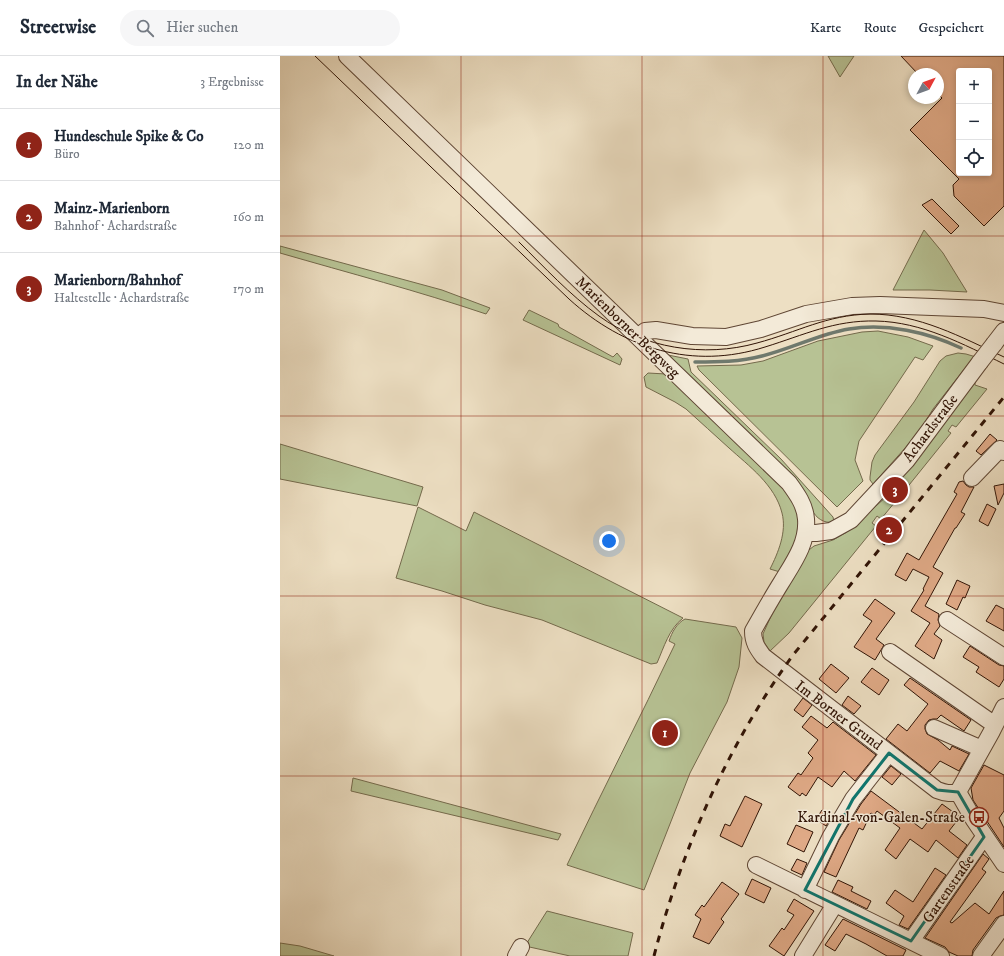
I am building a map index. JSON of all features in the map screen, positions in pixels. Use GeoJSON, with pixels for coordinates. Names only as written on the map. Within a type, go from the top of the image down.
{"type":"FeatureCollection","features":[{"type":"Feature","properties":{"kind":"street","name":"Marienborner Bergweg"},"geometry":{"type":"LineString","coordinates":[[347,56],[789,483],[797,493],[805,510],[806,533],[800,551],[753,631]]}},
{"type":"Feature","properties":{"kind":"street"},"geometry":{"type":"LineString","coordinates":[[638,337],[645,331],[656,330],[692,336],[726,337],[760,329],[806,314],[852,306],[880,305],[969,308],[1004,313]]}},
{"type":"Feature","properties":{"kind":"street","name":"Achardstraße"},"geometry":{"type":"LineString","coordinates":[[806,533],[831,531],[852,520],[907,460],[1004,332]]}},
{"type":"Feature","properties":{"kind":"street"},"geometry":{"type":"LineString","coordinates":[[972,478],[1000,449],[1004,452]]}},
{"type":"Feature","properties":{"kind":"street"},"geometry":{"type":"LineString","coordinates":[[947,620],[1004,657]]}},
{"type":"Feature","properties":{"kind":"street","name":"Im Borner Grund"},"geometry":{"type":"LineString","coordinates":[[753,631],[753,638],[756,648],[763,656],[938,790],[951,794],[958,792]]}},
{"type":"Feature","properties":{"kind":"street"},"geometry":{"type":"LineString","coordinates":[[890,652],[997,731]]}},
{"type":"Feature","properties":{"kind":"street"},"geometry":{"type":"LineString","coordinates":[[1004,707],[997,731],[982,749],[958,792],[984,837],[1004,864]]}},
{"type":"Feature","properties":{"kind":"street"},"geometry":{"type":"LineString","coordinates":[[934,728],[982,749]]}},
{"type":"Feature","properties":{"kind":"street"},"geometry":{"type":"LineString","coordinates":[[805,890],[831,836],[853,799],[889,753]]}},
{"type":"Feature","properties":{"kind":"street","name":"Gartenstraße"},"geometry":{"type":"LineString","coordinates":[[911,941],[984,837]]}},
{"type":"Feature","properties":{"kind":"street"},"geometry":{"type":"LineString","coordinates":[[756,865],[941,956]]}},
{"type":"Feature","properties":{"kind":"street"},"geometry":{"type":"LineString","coordinates":[[803,956],[835,904]]}},
{"type":"Feature","properties":{"kind":"street"},"geometry":{"type":"LineString","coordinates":[[981,956],[1004,924]]}},
{"type":"Feature","properties":{"kind":"highlighted area"},"geometry":{"type":"Polygon","coordinates":[[[889,753],[937,790],[958,792],[984,837],[911,941],[805,890],[853,799],[889,753]]]}},
{"type":"Feature","properties":{"kind":"green space"},"geometry":{"type":"Polygon","coordinates":[[[828,56],[854,56],[840,77],[828,56]]]}},
{"type":"Feature","properties":{"kind":"green space"},"geometry":{"type":"Polygon","coordinates":[[[924,230],[943,253],[967,292],[893,290],[924,230]]]}},
{"type":"Feature","properties":{"kind":"green space"},"geometry":{"type":"Polygon","coordinates":[[[280,246],[442,290],[490,308],[486,314],[280,253],[280,246]]]}},
{"type":"Feature","properties":{"kind":"green space"},"geometry":{"type":"Polygon","coordinates":[[[529,310],[558,324],[559,327],[613,357],[617,353],[622,359],[620,365],[523,320],[529,310]]]}},
{"type":"Feature","properties":{"kind":"green space"},"geometry":{"type":"Polygon","coordinates":[[[878,331],[908,337],[933,346],[923,360],[915,357],[859,441],[855,460],[863,481],[837,507],[699,370],[697,366],[741,365],[763,361],[818,341],[862,332],[878,331]]]}},
{"type":"Feature","properties":{"kind":"green space"},"geometry":{"type":"Polygon","coordinates":[[[958,353],[976,357],[973,358],[933,409],[922,427],[906,447],[873,484],[870,477],[872,462],[875,455],[914,402],[940,361],[946,356],[958,353]]]}},
{"type":"Feature","properties":{"kind":"green space"},"geometry":{"type":"Polygon","coordinates":[[[663,354],[688,359],[691,372],[781,459],[833,517],[834,522],[821,520],[816,516],[812,510],[663,354]]]}},
{"type":"Feature","properties":{"kind":"green space"},"geometry":{"type":"Polygon","coordinates":[[[648,373],[666,374],[781,482],[797,507],[800,525],[797,540],[780,572],[770,569],[779,549],[783,535],[782,513],[774,494],[753,469],[686,409],[646,387],[644,377],[648,373]]]}},
{"type":"Feature","properties":{"kind":"green space"},"geometry":{"type":"Polygon","coordinates":[[[975,380],[975,385],[987,389],[956,427],[952,425],[948,431],[951,433],[901,495],[899,494],[908,483],[899,476],[975,380]]]}},
{"type":"Feature","properties":{"kind":"green space"},"geometry":{"type":"Polygon","coordinates":[[[280,444],[423,487],[417,506],[280,479],[280,444]]]}},
{"type":"Feature","properties":{"kind":"green space"},"geometry":{"type":"Polygon","coordinates":[[[886,497],[895,502],[881,519],[877,516],[872,523],[876,526],[789,633],[770,651],[764,642],[763,634],[783,589],[805,553],[814,546],[833,540],[847,532],[886,497]]]}},
{"type":"Feature","properties":{"kind":"green space"},"geometry":{"type":"Polygon","coordinates":[[[418,507],[466,531],[474,512],[683,618],[670,633],[657,663],[651,664],[542,620],[485,605],[396,578],[418,507]]]}},
{"type":"Feature","properties":{"kind":"green space"},"geometry":{"type":"Polygon","coordinates":[[[685,619],[736,627],[742,638],[739,667],[727,702],[690,773],[644,890],[567,865],[675,644],[669,641],[672,634],[677,625],[685,619]]]}},
{"type":"Feature","properties":{"kind":"green space"},"geometry":{"type":"Polygon","coordinates":[[[353,778],[561,834],[558,840],[351,791],[353,778]]]}},
{"type":"Feature","properties":{"kind":"green space"},"geometry":{"type":"Polygon","coordinates":[[[547,911],[633,933],[628,956],[570,956],[525,946],[547,911]]]}},
{"type":"Feature","properties":{"kind":"green space"},"geometry":{"type":"Polygon","coordinates":[[[280,943],[300,946],[334,956],[280,956],[280,943]]]}},
{"type":"Feature","properties":{"kind":"building"},"geometry":{"type":"Polygon","coordinates":[[[901,56],[1004,56],[1004,206],[984,226],[954,196],[953,185],[959,179],[956,176],[910,130],[936,104],[944,104],[944,68],[912,68],[901,56]]]}},
{"type":"Feature","properties":{"kind":"building"},"geometry":{"type":"Polygon","coordinates":[[[932,199],[959,226],[951,234],[922,205],[932,199]]]}},
{"type":"Feature","properties":{"kind":"building"},"geometry":{"type":"Polygon","coordinates":[[[990,434],[997,440],[981,455],[976,451],[990,434]]]}},
{"type":"Feature","properties":{"kind":"building"},"geometry":{"type":"Polygon","coordinates":[[[963,481],[969,487],[974,487],[961,512],[965,514],[955,528],[933,567],[943,573],[925,606],[939,614],[938,620],[940,626],[934,634],[942,640],[934,659],[915,646],[930,623],[911,611],[924,590],[923,589],[929,577],[913,569],[906,581],[895,575],[907,553],[919,560],[957,494],[954,492],[959,482],[963,481]]]}},
{"type":"Feature","properties":{"kind":"building"},"geometry":{"type":"Polygon","coordinates":[[[1004,484],[1004,493],[998,505],[994,486],[1004,484]]]}},
{"type":"Feature","properties":{"kind":"building"},"geometry":{"type":"Polygon","coordinates":[[[987,504],[996,509],[988,526],[979,521],[987,504]]]}},
{"type":"Feature","properties":{"kind":"building"},"geometry":{"type":"Polygon","coordinates":[[[957,580],[970,586],[965,598],[963,597],[957,610],[946,604],[957,580]]]}},
{"type":"Feature","properties":{"kind":"building"},"geometry":{"type":"Polygon","coordinates":[[[875,599],[895,613],[876,639],[884,645],[875,660],[854,647],[872,621],[863,615],[875,599]]]}},
{"type":"Feature","properties":{"kind":"building"},"geometry":{"type":"Polygon","coordinates":[[[996,605],[1004,609],[1004,631],[986,621],[996,605]]]}},
{"type":"Feature","properties":{"kind":"building"},"geometry":{"type":"Polygon","coordinates":[[[970,646],[999,665],[1004,666],[1004,679],[999,687],[976,672],[979,667],[963,657],[970,646]]]}},
{"type":"Feature","properties":{"kind":"building"},"geometry":{"type":"Polygon","coordinates":[[[831,664],[849,678],[836,693],[819,679],[831,664]]]}},
{"type":"Feature","properties":{"kind":"building"},"geometry":{"type":"Polygon","coordinates":[[[872,668],[889,680],[879,695],[861,682],[872,668]]]}},
{"type":"Feature","properties":{"kind":"building"},"geometry":{"type":"Polygon","coordinates":[[[910,678],[971,720],[964,731],[941,715],[937,719],[929,720],[925,725],[927,734],[938,740],[950,750],[952,746],[969,754],[959,771],[940,761],[930,773],[886,739],[898,724],[907,731],[928,704],[904,685],[910,678]]]}},
{"type":"Feature","properties":{"kind":"building"},"geometry":{"type":"Polygon","coordinates":[[[848,696],[861,706],[854,714],[842,705],[848,696]]]}},
{"type":"Feature","properties":{"kind":"building"},"geometry":{"type":"Polygon","coordinates":[[[803,698],[812,705],[803,717],[794,710],[803,698]]]}},
{"type":"Feature","properties":{"kind":"building"},"geometry":{"type":"Polygon","coordinates":[[[811,716],[827,728],[833,722],[876,755],[855,781],[844,771],[832,787],[818,777],[806,796],[802,793],[800,796],[788,787],[798,773],[801,775],[813,758],[808,753],[818,740],[802,727],[811,716]]]}},
{"type":"Feature","properties":{"kind":"building"},"geometry":{"type":"Polygon","coordinates":[[[984,765],[1004,775],[1004,811],[999,818],[1004,828],[1004,847],[973,800],[971,788],[984,765]]]}},
{"type":"Feature","properties":{"kind":"building"},"geometry":{"type":"Polygon","coordinates":[[[891,766],[901,774],[892,785],[882,777],[891,766]]]}},
{"type":"Feature","properties":{"kind":"building"},"geometry":{"type":"Polygon","coordinates":[[[871,791],[922,829],[942,804],[960,817],[949,831],[967,845],[958,858],[936,840],[928,852],[910,839],[896,859],[885,850],[900,828],[877,811],[874,815],[871,813],[863,830],[859,828],[836,877],[824,872],[839,840],[861,804],[871,791]]]}},
{"type":"Feature","properties":{"kind":"building"},"geometry":{"type":"Polygon","coordinates":[[[745,796],[762,804],[742,847],[720,836],[725,824],[730,826],[745,796]]]}},
{"type":"Feature","properties":{"kind":"building"},"geometry":{"type":"Polygon","coordinates":[[[822,810],[832,817],[826,826],[816,819],[822,810]]]}},
{"type":"Feature","properties":{"kind":"building"},"geometry":{"type":"Polygon","coordinates":[[[796,825],[813,832],[804,852],[787,844],[796,825]]]}},
{"type":"Feature","properties":{"kind":"building"},"geometry":{"type":"Polygon","coordinates":[[[983,854],[989,859],[982,869],[986,872],[950,922],[952,923],[975,903],[989,914],[1004,891],[1004,915],[996,918],[973,950],[972,956],[958,956],[949,952],[945,947],[925,938],[983,854]]]}},
{"type":"Feature","properties":{"kind":"building"},"geometry":{"type":"Polygon","coordinates":[[[797,859],[807,863],[802,875],[791,870],[797,859]]]}},
{"type":"Feature","properties":{"kind":"building"},"geometry":{"type":"Polygon","coordinates":[[[935,868],[946,875],[908,929],[899,925],[904,916],[886,903],[895,890],[913,902],[935,868]]]}},
{"type":"Feature","properties":{"kind":"building"},"geometry":{"type":"Polygon","coordinates":[[[752,879],[771,888],[764,903],[745,894],[752,879]]]}},
{"type":"Feature","properties":{"kind":"building"},"geometry":{"type":"Polygon","coordinates":[[[838,880],[853,887],[851,891],[871,901],[867,909],[832,892],[838,880]]]}},
{"type":"Feature","properties":{"kind":"building"},"geometry":{"type":"Polygon","coordinates":[[[722,882],[739,894],[721,919],[724,922],[709,944],[693,937],[701,919],[695,915],[702,905],[704,907],[722,882]]]}},
{"type":"Feature","properties":{"kind":"building"},"geometry":{"type":"Polygon","coordinates":[[[794,899],[814,911],[784,956],[769,946],[782,928],[784,930],[794,915],[787,911],[794,899]]]}},
{"type":"Feature","properties":{"kind":"building"},"geometry":{"type":"Polygon","coordinates":[[[843,919],[906,950],[903,956],[887,956],[846,934],[835,951],[825,945],[843,919]]]}},
{"type":"Feature","properties":{"kind":"waterway"},"geometry":{"type":"LineString","coordinates":[[695,362],[728,361],[754,358],[827,334],[863,327],[892,328],[921,333],[961,348]]}},
{"type":"Feature","properties":{"kind":"tram line"},"geometry":{"type":"LineString","coordinates":[[315,56],[569,299],[590,316],[613,331],[636,342],[661,350],[686,355],[712,356],[738,354],[765,347],[819,329],[846,323],[861,321],[893,322],[910,325],[942,335],[1004,364]]}},
{"type":"Feature","properties":{"kind":"tram line"},"geometry":{"type":"LineString","coordinates":[[519,242],[588,308],[616,327],[654,343],[675,347],[716,350],[757,343],[840,317],[870,314],[888,315],[923,322],[1004,357]]}},
{"type":"Feature","properties":{"kind":"railway"},"geometry":{"type":"LineString","coordinates":[[654,956],[678,876],[693,837],[728,761],[770,689],[793,655],[1004,397]]}},
{"type":"Feature","properties":{"kind":"place","name":"Marienborn/Bahnhof"},"geometry":{"type":"Point","coordinates":[895,490]}},
{"type":"Feature","properties":{"kind":"place","name":"Mainz-Marienborn"},"geometry":{"type":"Point","coordinates":[889,530]}},
{"type":"Feature","properties":{"kind":"place","name":"Hundeschule Spike & Co"},"geometry":{"type":"Point","coordinates":[665,733]}},
{"type":"Feature","properties":{"kind":"place","name":"Kardinal-von-Galen-Straße"},"geometry":{"type":"Point","coordinates":[979,817]}}]}
